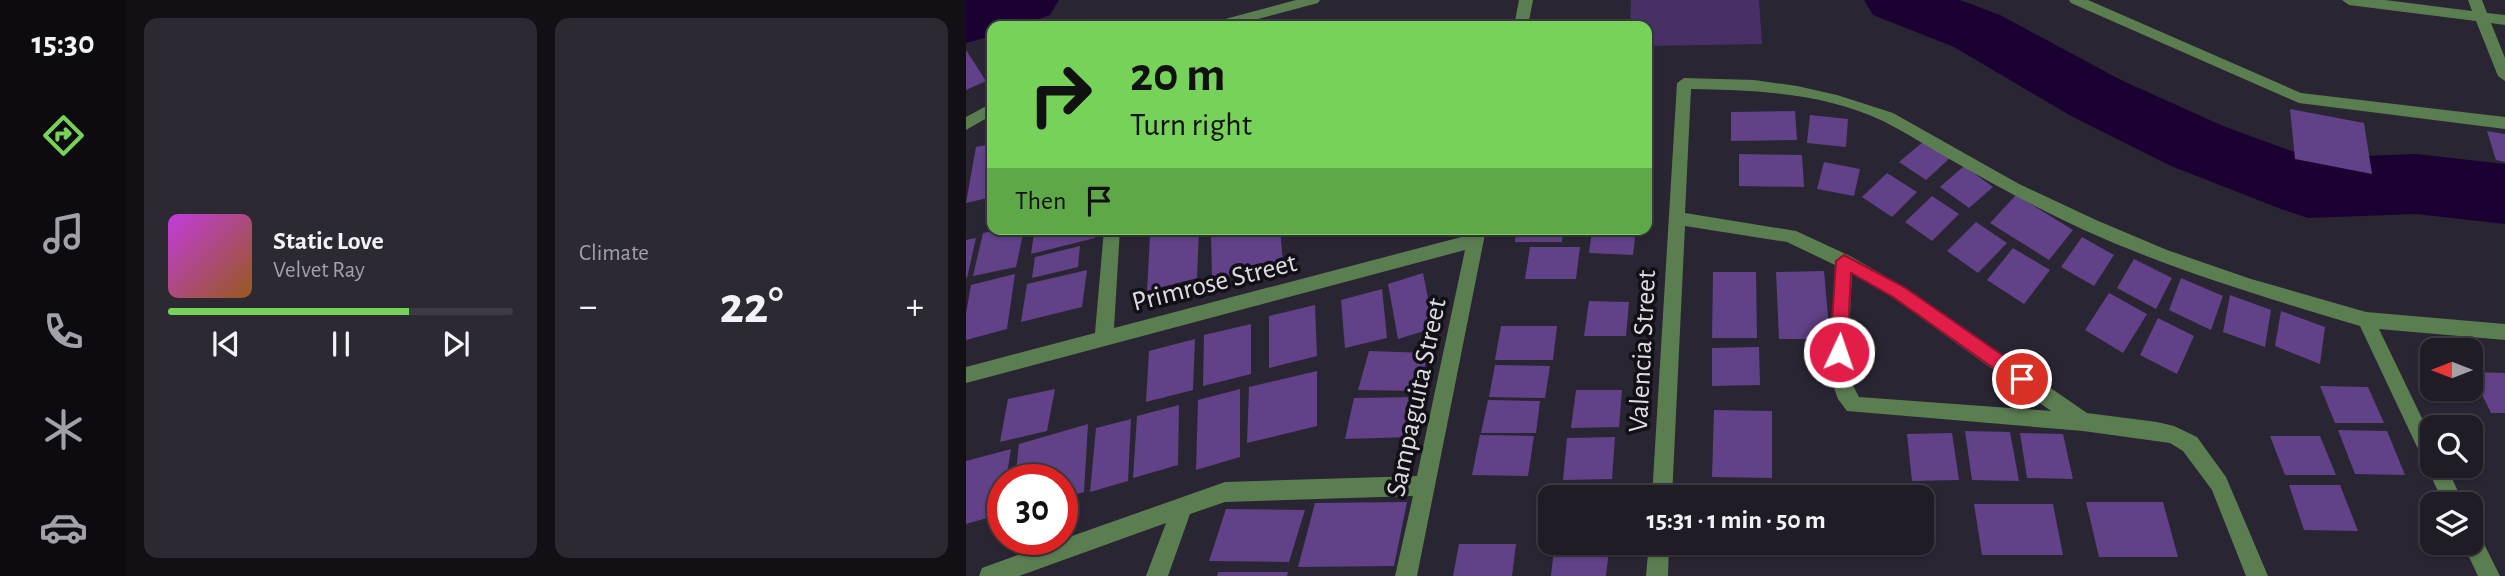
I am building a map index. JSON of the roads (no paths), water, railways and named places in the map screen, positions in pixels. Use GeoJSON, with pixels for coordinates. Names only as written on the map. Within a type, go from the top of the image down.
{"type":"FeatureCollection","features":[{"type":"Feature","properties":{"kind":"street"},"geometry":{"type":"LineString","coordinates":[[1234,21],[1313,0]]}},
{"type":"Feature","properties":{"kind":"street"},"geometry":{"type":"LineString","coordinates":[[1522,21],[1526,0]]}},
{"type":"Feature","properties":{"kind":"street"},"geometry":{"type":"LineString","coordinates":[[2076,0],[2299,98],[2505,123]]}},
{"type":"Feature","properties":{"kind":"street"},"geometry":{"type":"LineString","coordinates":[[2349,0],[2505,20]]}},
{"type":"Feature","properties":{"kind":"street"},"geometry":{"type":"LineString","coordinates":[[2475,0],[2505,76]]}},
{"type":"Feature","properties":{"kind":"street","name":"Valencia Street"},"geometry":{"type":"LineString","coordinates":[[1663,485],[1684,83],[1754,85],[1797,91],[1837,100],[1888,117],[2013,188],[2137,245],[2251,286],[2366,320]]}},
{"type":"Feature","properties":{"kind":"street"},"geometry":{"type":"LineString","coordinates":[[966,124],[987,111]]}},
{"type":"Feature","properties":{"kind":"street"},"geometry":{"type":"LineString","coordinates":[[1676,218],[1790,236],[1844,261],[1899,292],[2083,422]]}},
{"type":"Feature","properties":{"kind":"street"},"geometry":{"type":"LineString","coordinates":[[1104,336],[1112,235]]}},
{"type":"Feature","properties":{"kind":"street","name":"Primrose Street"},"geometry":{"type":"LineString","coordinates":[[966,375],[1477,235]]}},
{"type":"Feature","properties":{"kind":"street","name":"Sampaguita Street"},"geometry":{"type":"LineString","coordinates":[[1406,576],[1477,235]]}},
{"type":"Feature","properties":{"kind":"street"},"geometry":{"type":"LineString","coordinates":[[1844,261],[1838,374],[1845,393],[1854,405],[2083,422],[2175,435],[2190,444],[2219,484],[2257,576]]}},
{"type":"Feature","properties":{"kind":"street"},"geometry":{"type":"LineString","coordinates":[[2366,320],[2505,332]]}},
{"type":"Feature","properties":{"kind":"street"},"geometry":{"type":"LineString","coordinates":[[2366,320],[2420,434]]}},
{"type":"Feature","properties":{"kind":"street"},"geometry":{"type":"LineString","coordinates":[[990,576],[1225,492],[1425,486]]}},
{"type":"Feature","properties":{"kind":"street"},"geometry":{"type":"LineString","coordinates":[[1157,576],[1183,506]]}},
{"type":"Feature","properties":{"kind":"street"},"geometry":{"type":"LineString","coordinates":[[1657,576],[1658,555]]}},
{"type":"Feature","properties":{"kind":"street"},"geometry":{"type":"LineString","coordinates":[[2478,555],[2488,576]]}},
{"type":"Feature","properties":{"kind":"waterway"},"geometry":{"type":"LineString","coordinates":[[966,21],[1027,0]]}},
{"type":"Feature","properties":{"kind":"waterway"},"geometry":{"type":"LineString","coordinates":[[1896,0],[1977,31],[2096,98],[2197,146],[2308,188],[2416,184],[2505,194]]}}]}
